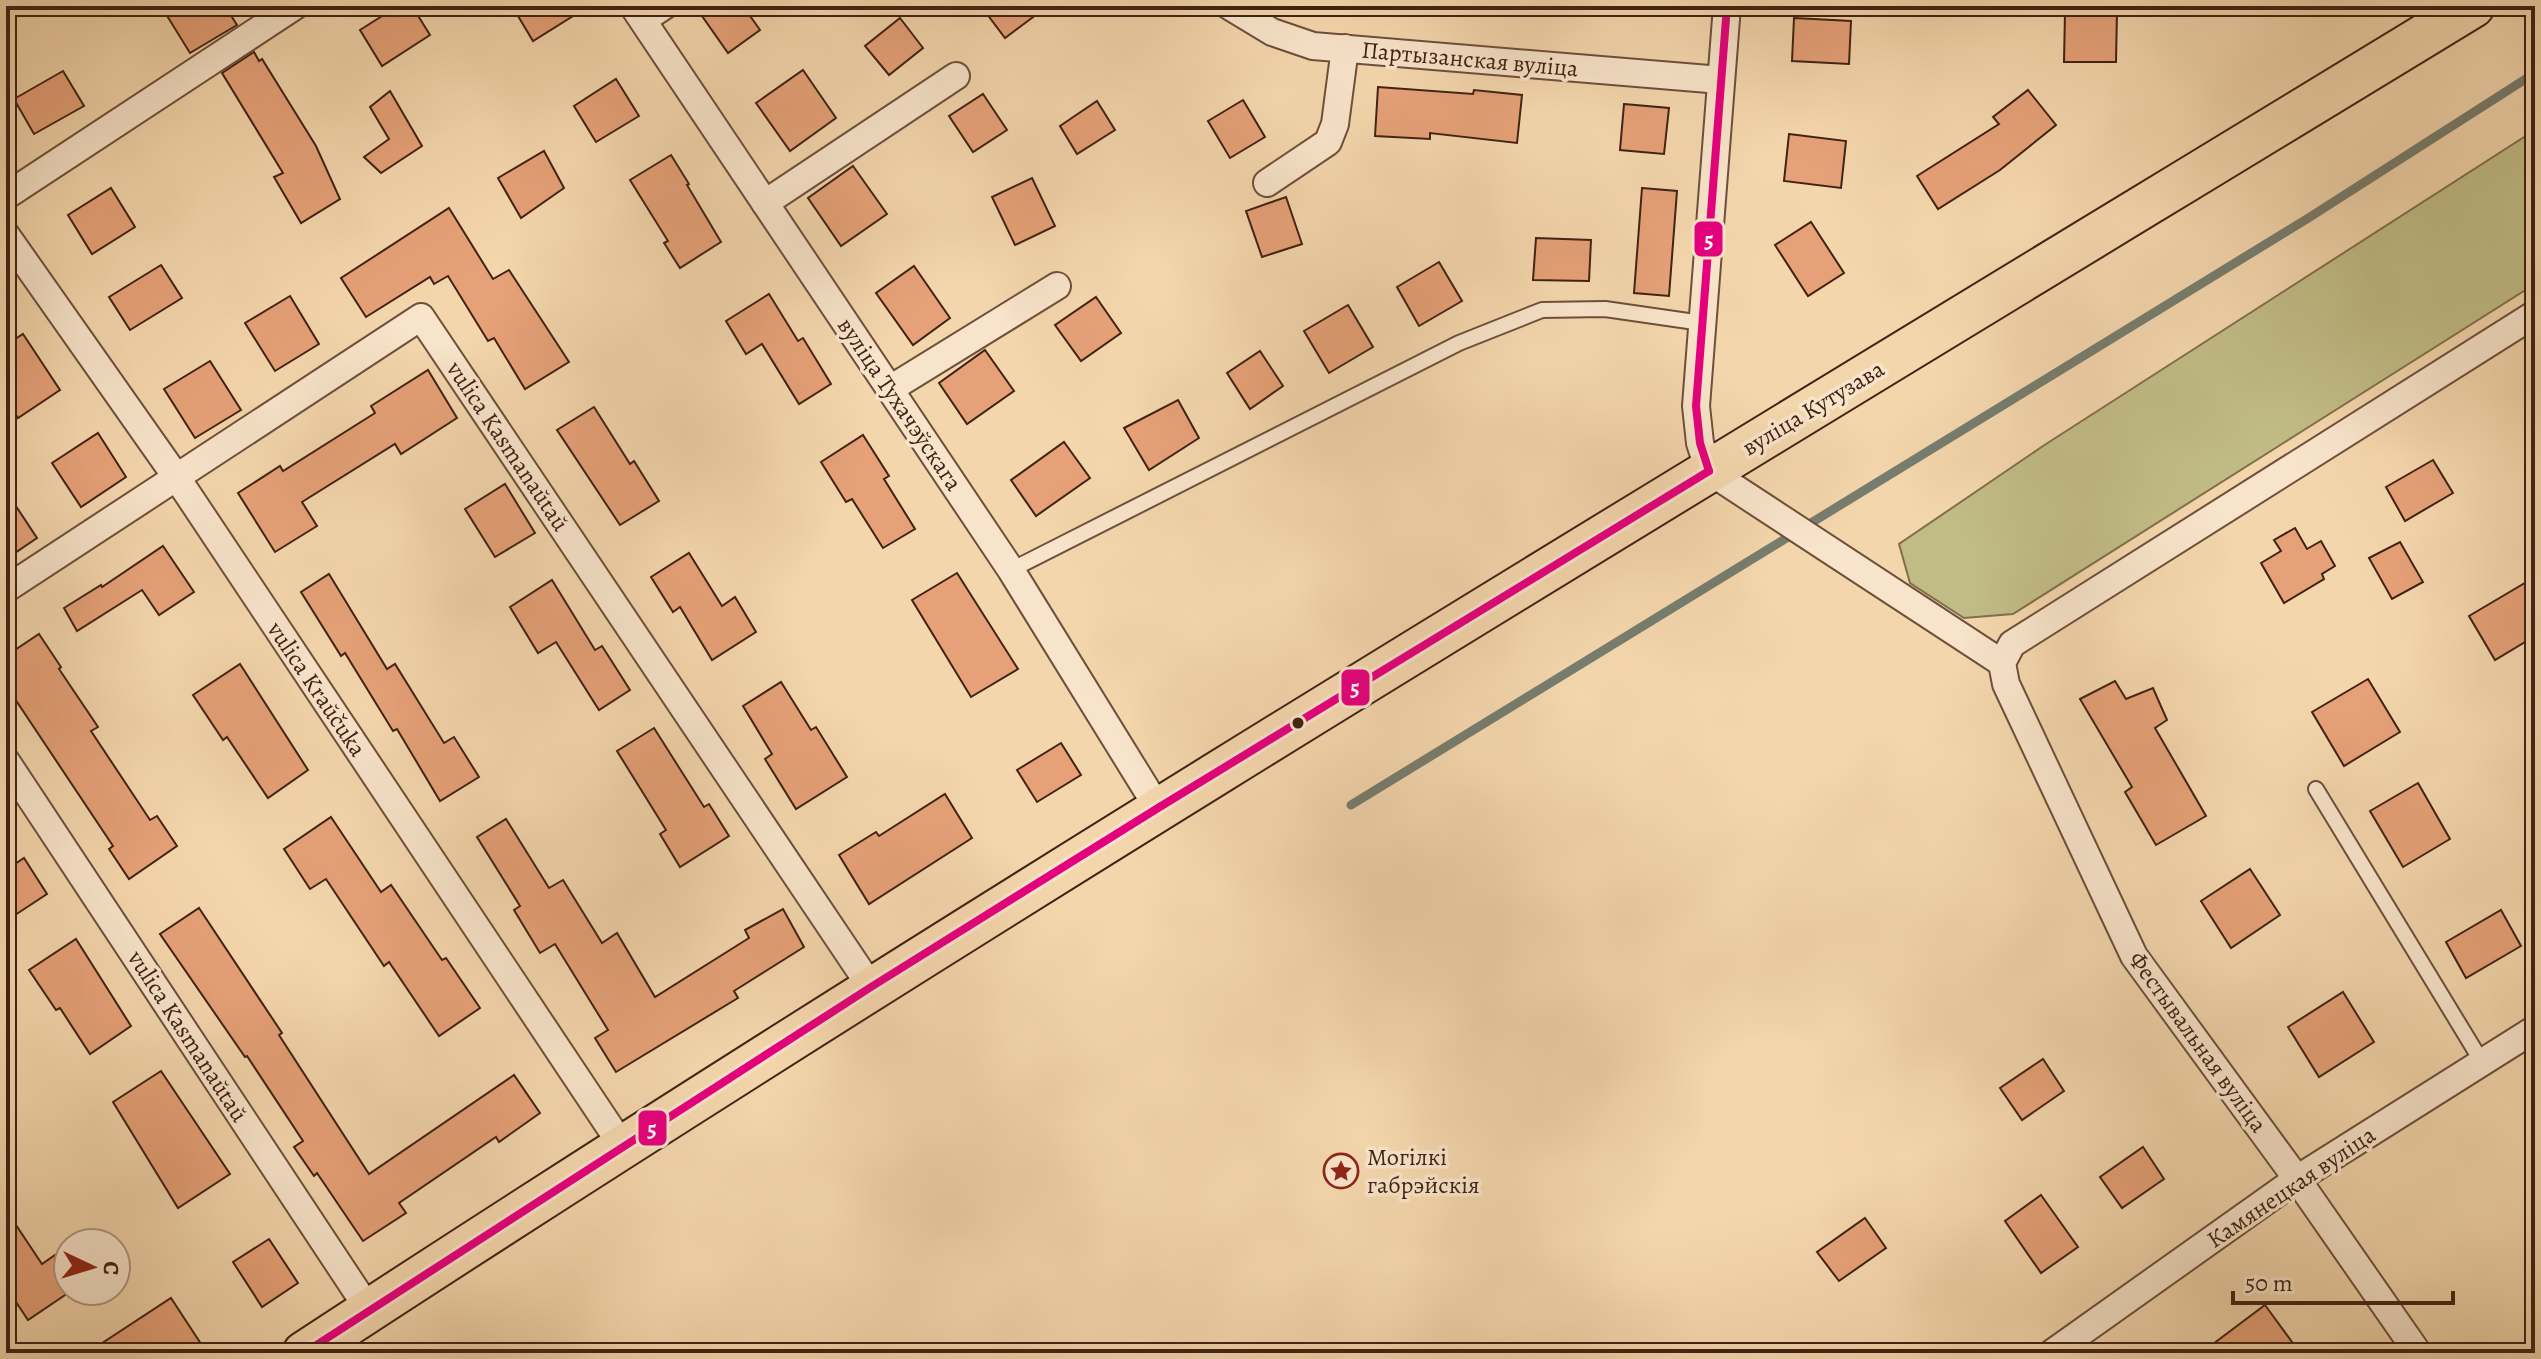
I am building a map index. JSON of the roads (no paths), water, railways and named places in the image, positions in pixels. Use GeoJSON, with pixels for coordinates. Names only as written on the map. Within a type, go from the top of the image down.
{"type":"FeatureCollection","features":[{"type":"Feature","properties":{"kind":"main road","name":"вуліца Кутузава"},"geometry":{"type":"LineString","coordinates":[[304,1353],[871,987],[1158,808],[2473,6]]}},
{"type":"Feature","properties":{"kind":"street"},"geometry":{"type":"LineString","coordinates":[[1727,6],[1696,406],[1700,443],[1709,471],[1799,530],[2007,654],[2535,314]]}},
{"type":"Feature","properties":{"kind":"street"},"geometry":{"type":"LineString","coordinates":[[6,196],[285,9]]}},
{"type":"Feature","properties":{"kind":"street","name":"Партызанская вуліца"},"geometry":{"type":"LineString","coordinates":[[1246,10],[1272,32],[1313,46],[1721,80]]}},
{"type":"Feature","properties":{"kind":"street","name":"вуліца Тухачэўскага"},"geometry":{"type":"LineString","coordinates":[[647,11],[765,203],[1011,570],[1158,808]]}},
{"type":"Feature","properties":{"kind":"street"},"geometry":{"type":"LineString","coordinates":[[1267,183],[1328,142],[1335,124],[1345,48]]}},
{"type":"Feature","properties":{"kind":"street"},"geometry":{"type":"LineString","coordinates":[[765,203],[956,76]]}},
{"type":"Feature","properties":{"kind":"street","name":"vulica Kraŭčuka"},"geometry":{"type":"LineString","coordinates":[[6,235],[177,478],[623,1147]]}},
{"type":"Feature","properties":{"kind":"street"},"geometry":{"type":"LineString","coordinates":[[890,389],[1057,286]]}},
{"type":"Feature","properties":{"kind":"street","name":"vulica Kasmanaŭtaŭ"},"geometry":{"type":"LineString","coordinates":[[6,589],[421,317],[871,987]]}},
{"type":"Feature","properties":{"kind":"street","name":"Фестывальная вуліца"},"geometry":{"type":"LineString","coordinates":[[2007,654],[2006,684],[2134,956],[2297,1179],[2418,1353]]}},
{"type":"Feature","properties":{"kind":"street","name":"vulica Kasmanaŭtaŭ"},"geometry":{"type":"LineString","coordinates":[[6,761],[369,1310]]}},
{"type":"Feature","properties":{"kind":"street","name":"Камянецкая вуліца"},"geometry":{"type":"LineString","coordinates":[[2052,1353],[2297,1179],[2535,1029]]}},
{"type":"Feature","properties":{"kind":"lane"},"geometry":{"type":"LineString","coordinates":[[1011,570],[1459,343],[1542,310],[1605,309],[1702,323]]}},
{"type":"Feature","properties":{"kind":"lane"},"geometry":{"type":"LineString","coordinates":[[2316,789],[2482,1062]]}},
{"type":"Feature","properties":{"kind":"waterway"},"geometry":{"type":"LineString","coordinates":[[1351,805],[2310,217],[2535,73]]}},
{"type":"Feature","properties":{"kind":"place","name":"Могілкі габрэйскія"},"geometry":{"type":"Point","coordinates":[1341,1171]}}]}
